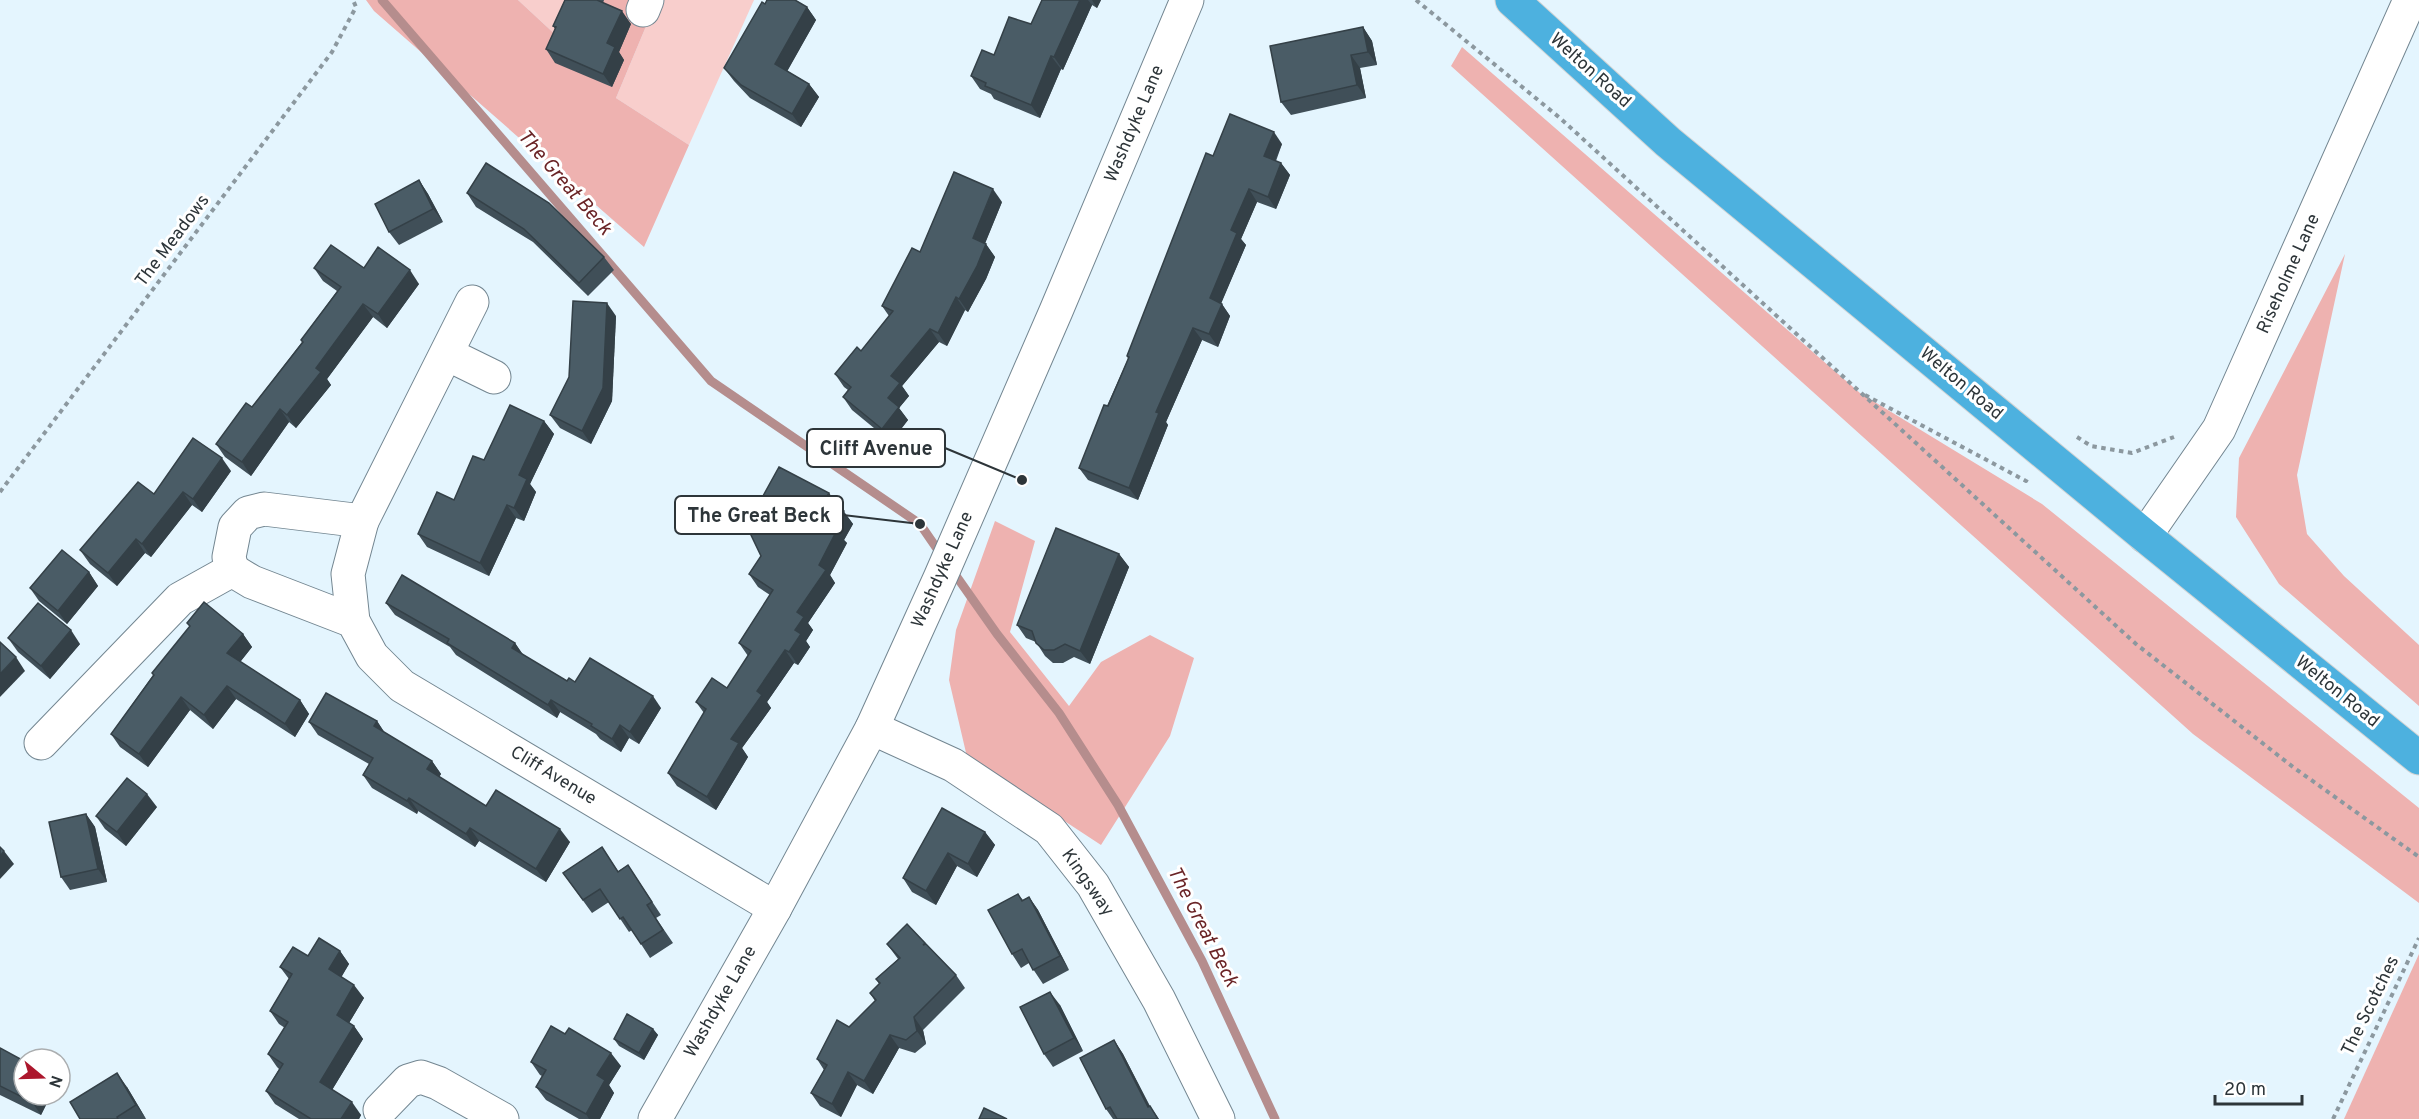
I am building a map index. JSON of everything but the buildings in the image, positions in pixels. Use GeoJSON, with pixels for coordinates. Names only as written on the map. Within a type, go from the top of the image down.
{"type":"FeatureCollection","features":[{"type":"Feature","properties":{"kind":"highway","name":"Welton Road"},"geometry":{"type":"LineString","coordinates":[[1512,0],[1668,142],[2145,536],[2419,758]]}},
{"type":"Feature","properties":{"kind":"street","name":"Washdyke Lane"},"geometry":{"type":"LineString","coordinates":[[655,1119],[775,908],[872,728],[940,579],[1187,0]]}},
{"type":"Feature","properties":{"kind":"street","name":"Riseholme Lane"},"geometry":{"type":"LineString","coordinates":[[2145,536],[2219,429],[2409,0]]}},
{"type":"Feature","properties":{"kind":"street","name":"Cliff Avenue"},"geometry":{"type":"LineString","coordinates":[[472,302],[362,521],[348,574],[353,621],[372,656],[402,686],[775,908]]}},
{"type":"Feature","properties":{"kind":"street"},"geometry":{"type":"LineString","coordinates":[[447,354],[494,377]]}},
{"type":"Feature","properties":{"kind":"street"},"geometry":{"type":"LineString","coordinates":[[353,621],[252,582],[232,570],[229,557],[235,527],[248,513],[264,508],[362,521]]}},
{"type":"Feature","properties":{"kind":"street"},"geometry":{"type":"LineString","coordinates":[[42,743],[180,599],[232,570]]}},
{"type":"Feature","properties":{"kind":"street","name":"Kingsway"},"geometry":{"type":"LineString","coordinates":[[872,728],[954,765],[1048,829],[1093,885],[1159,1000],[1218,1119]]}},
{"type":"Feature","properties":{"kind":"street"},"geometry":{"type":"LineString","coordinates":[[380,1110],[408,1081],[421,1077],[438,1083],[502,1119]]}},
{"type":"Feature","properties":{"kind":"path","name":"The Meadows"},"geometry":{"type":"LineString","coordinates":[[0,492],[333,52],[356,7],[353,0]]}},
{"type":"Feature","properties":{"kind":"path"},"geometry":{"type":"LineString","coordinates":[[1416,0],[1560,118],[2136,644],[2293,767],[2419,857]]}},
{"type":"Feature","properties":{"kind":"path","name":"The Scotches"},"geometry":{"type":"LineString","coordinates":[[2333,1119],[2419,938]]}},
{"type":"Feature","properties":{"kind":"shaded area"},"geometry":{"type":"Polygon","coordinates":[[[366,0],[518,0],[559,38],[577,0],[657,0],[616,98],[689,145],[644,247],[374,11],[366,0]]]}},
{"type":"Feature","properties":{"kind":"shaded area"},"geometry":{"type":"Polygon","coordinates":[[[518,0],[577,0],[559,38],[518,0]]]}},
{"type":"Feature","properties":{"kind":"shaded area"},"geometry":{"type":"Polygon","coordinates":[[[657,0],[754,0],[689,145],[616,98],[657,0]]]}},
{"type":"Feature","properties":{"kind":"shaded area"},"geometry":{"type":"Polygon","coordinates":[[[1462,47],[1860,393],[2042,504],[2419,808],[2419,903],[2193,734],[1451,66],[1462,47]]]}},
{"type":"Feature","properties":{"kind":"shaded area"},"geometry":{"type":"Polygon","coordinates":[[[2345,254],[2297,475],[2307,534],[2344,576],[2419,645],[2419,706],[2279,584],[2236,517],[2239,458],[2345,254]]]}},
{"type":"Feature","properties":{"kind":"shaded area"},"geometry":{"type":"Polygon","coordinates":[[[995,521],[1035,541],[1010,632],[1069,706],[1101,662],[1150,635],[1194,658],[1170,736],[1101,845],[967,757],[949,680],[956,630],[995,521]]]}},
{"type":"Feature","properties":{"kind":"shaded area"},"geometry":{"type":"Polygon","coordinates":[[[2419,954],[2419,1119],[2344,1119],[2419,954]]]}},
{"type":"Feature","properties":{"kind":"waterway","name":"The Great Beck"},"geometry":{"type":"LineString","coordinates":[[382,0],[711,381],[920,524],[942,556]]}},
{"type":"Feature","properties":{"kind":"waterway","name":"The Great Beck"},"geometry":{"type":"LineString","coordinates":[[952,570],[997,634],[1059,713],[1118,805],[1202,961],[1275,1119]]}},
{"type":"Feature","properties":{"kind":"place","name":"Cliff Avenue"},"geometry":{"type":"Point","coordinates":[1022,480]}},
{"type":"Feature","properties":{"kind":"place","name":"The Great Beck"},"geometry":{"type":"Point","coordinates":[920,524]}}]}
